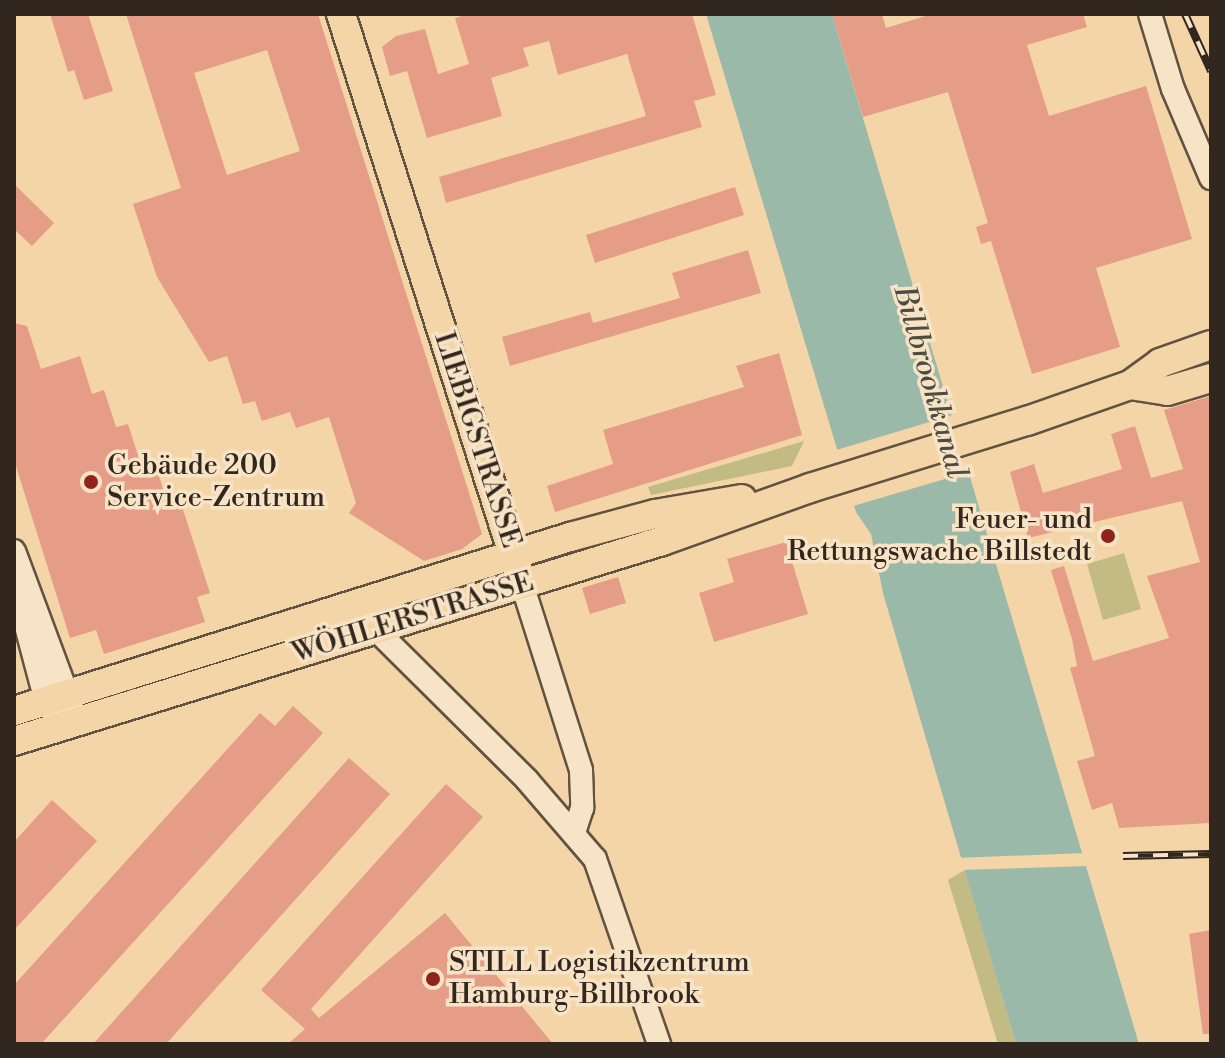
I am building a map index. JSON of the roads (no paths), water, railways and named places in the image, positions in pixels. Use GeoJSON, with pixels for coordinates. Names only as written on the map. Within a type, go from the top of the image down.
{"type":"FeatureCollection","features":[{"type":"Feature","properties":{"kind":"main road","name":"LIEBIGSTRASSE"},"geometry":{"type":"LineString","coordinates":[[341,14],[522,584]]}},
{"type":"Feature","properties":{"kind":"main road","name":"WÖHLERSTRASSE"},"geometry":{"type":"LineString","coordinates":[[14,741],[522,584],[810,488],[989,433],[1130,385],[1160,363],[1211,345]]}},
{"type":"Feature","properties":{"kind":"main road","name":"WÖHLERSTRASSE"},"geometry":{"type":"LineString","coordinates":[[1130,385],[1167,391],[1211,378]]}},
{"type":"Feature","properties":{"kind":"main road","name":"WÖHLERSTRASSE"},"geometry":{"type":"LineString","coordinates":[[14,711],[513,555],[655,514],[810,488]]}},
{"type":"Feature","properties":{"kind":"street"},"geometry":{"type":"LineString","coordinates":[[1150,14],[1173,89],[1211,178]]}},
{"type":"Feature","properties":{"kind":"street"},"geometry":{"type":"LineString","coordinates":[[14,551],[57,697]]}},
{"type":"Feature","properties":{"kind":"street"},"geometry":{"type":"LineString","coordinates":[[14,581],[57,697],[73,709],[67,725]]}},
{"type":"Feature","properties":{"kind":"street","name":"LIEBIGSTRASSE"},"geometry":{"type":"LineString","coordinates":[[522,584],[581,770],[582,808],[574,832]]}},
{"type":"Feature","properties":{"kind":"street"},"geometry":{"type":"LineString","coordinates":[[351,605],[574,832],[609,890],[659,1044]]}},
{"type":"Feature","properties":{"kind":"water","name":"Billbrookkanal"},"geometry":{"type":"Polygon","coordinates":[[[706,14],[832,14],[1139,1044],[1016,1044],[883,593],[871,534],[856,512],[706,14]]]}},
{"type":"Feature","properties":{"kind":"railway"},"geometry":{"type":"LineString","coordinates":[[1185,14],[1211,71]]}},
{"type":"Feature","properties":{"kind":"railway"},"geometry":{"type":"LineString","coordinates":[[1123,856],[1211,854]]}},
{"type":"Feature","properties":{"kind":"place","name":"Gebäude 200 Service-Zentrum"},"geometry":{"type":"Point","coordinates":[91,482]}},
{"type":"Feature","properties":{"kind":"place","name":"Feuer- und Rettungswache Billstedt"},"geometry":{"type":"Point","coordinates":[1108,536]}},
{"type":"Feature","properties":{"kind":"place","name":"STILL Logistikzentrum Hamburg-Billbrook"},"geometry":{"type":"Point","coordinates":[433,979]}}]}
